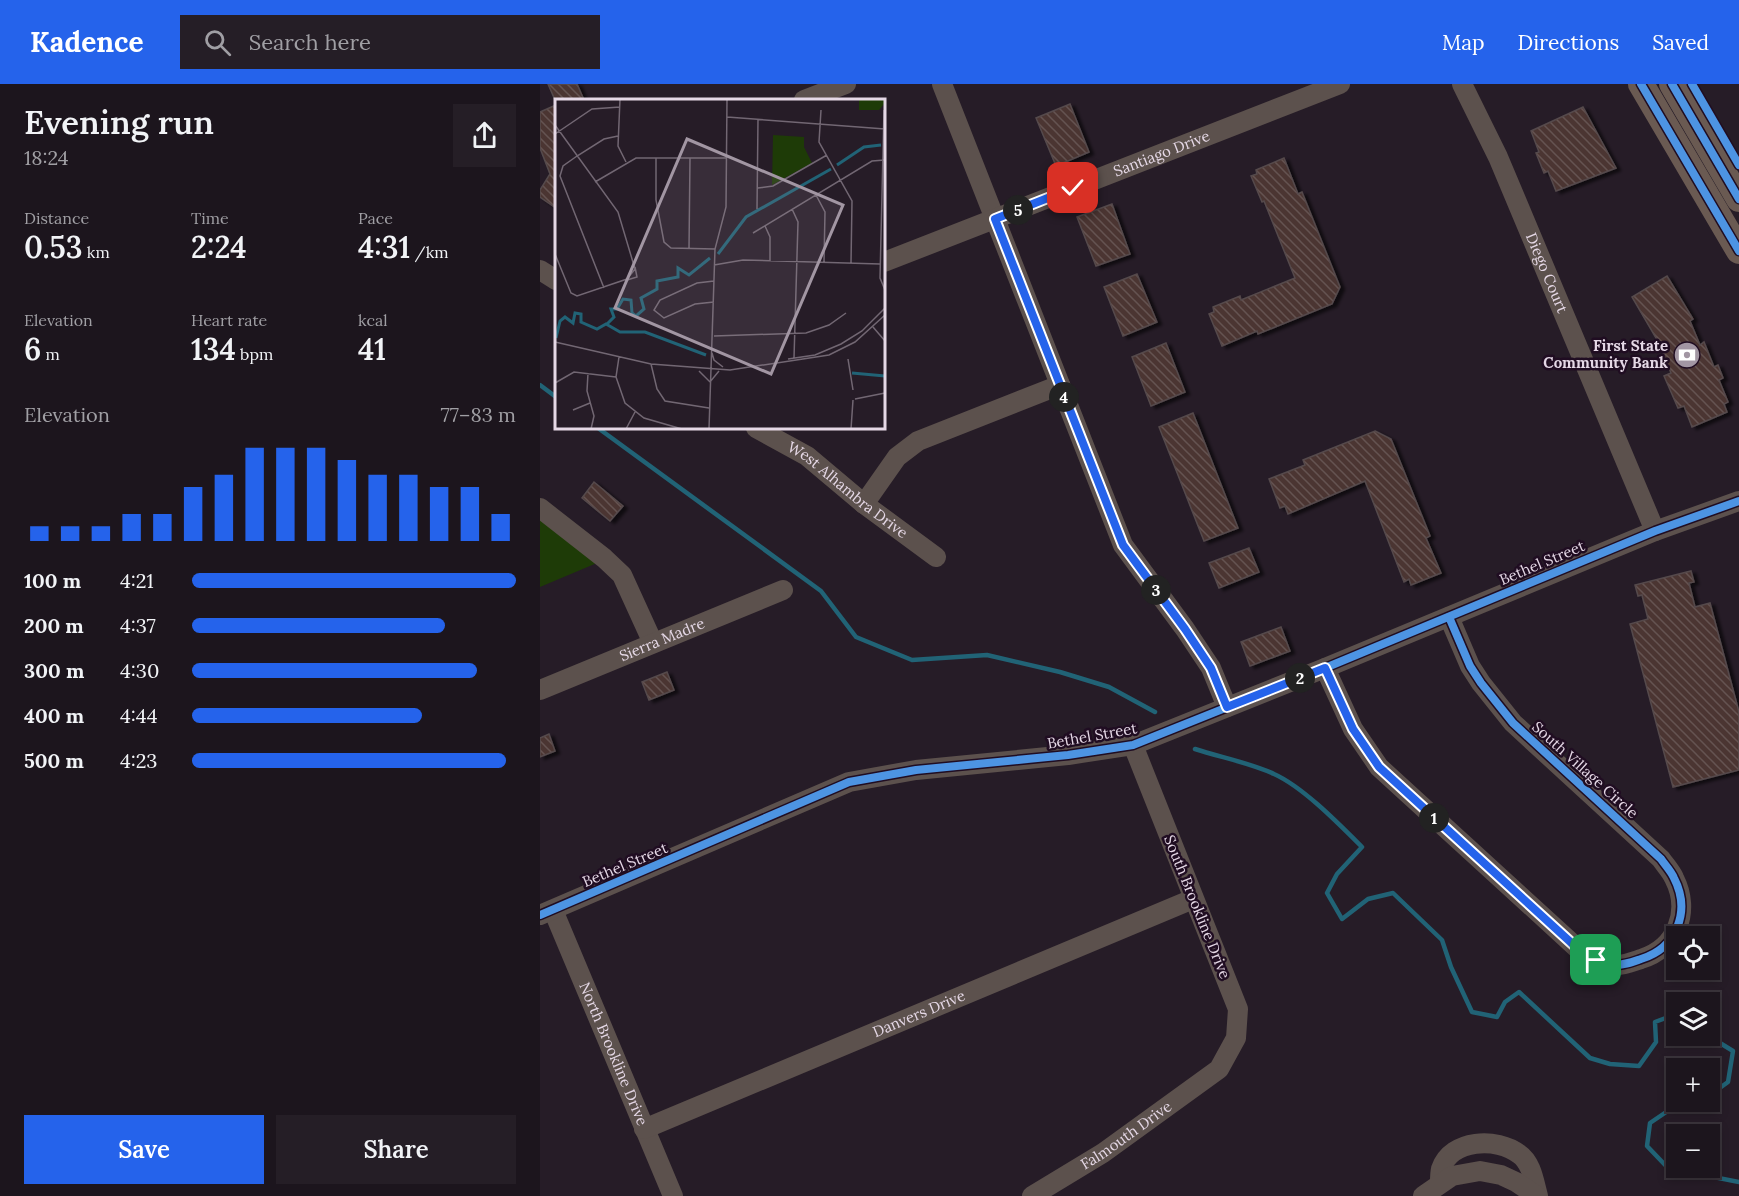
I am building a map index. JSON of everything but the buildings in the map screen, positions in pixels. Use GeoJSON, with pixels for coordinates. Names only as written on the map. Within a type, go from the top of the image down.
{"type":"FeatureCollection","features":[{"type":"Feature","properties":{"kind":"main road"},"geometry":{"type":"LineString","coordinates":[[1641,84],[1739,251]]}},
{"type":"Feature","properties":{"kind":"main road"},"geometry":{"type":"LineString","coordinates":[[1656,84],[1684,106]]}},
{"type":"Feature","properties":{"kind":"main road"},"geometry":{"type":"LineString","coordinates":[[1672,84],[1739,199]]}},
{"type":"Feature","properties":{"kind":"street"},"geometry":{"type":"LineString","coordinates":[[807,99],[846,84]]}},
{"type":"Feature","properties":{"kind":"street"},"geometry":{"type":"LineString","coordinates":[[942,84],[1123,545],[1211,668],[1227,707]]}},
{"type":"Feature","properties":{"kind":"street","name":"Santiago Drive"},"geometry":{"type":"LineString","coordinates":[[885,262],[1340,84]]}},
{"type":"Feature","properties":{"kind":"street","name":"Diego Court"},"geometry":{"type":"LineString","coordinates":[[1462,84],[1498,157],[1655,531]]}},
{"type":"Feature","properties":{"kind":"street"},"geometry":{"type":"LineString","coordinates":[[864,504],[889,467],[908,447],[1060,385]]}},
{"type":"Feature","properties":{"kind":"street","name":"West Alhambra Drive"},"geometry":{"type":"LineString","coordinates":[[758,429],[807,456],[864,504],[936,556]]}},
{"type":"Feature","properties":{"kind":"street","name":"Bethel Street"},"geometry":{"type":"LineString","coordinates":[[547,913],[849,782],[916,770],[1068,756],[1133,745],[1655,531],[1739,501]]}},
{"type":"Feature","properties":{"kind":"street"},"geometry":{"type":"LineString","coordinates":[[540,508],[622,575],[653,643]]}},
{"type":"Feature","properties":{"kind":"street","name":"Sierra Madre"},"geometry":{"type":"LineString","coordinates":[[540,690],[783,590]]}},
{"type":"Feature","properties":{"kind":"street","name":"South Village Circle"},"geometry":{"type":"LineString","coordinates":[[1325,668],[1353,729],[1379,767],[1577,948],[1596,960],[1613,965],[1655,955],[1668,945],[1678,926],[1681,913],[1680,894],[1674,877],[1661,859],[1513,723],[1470,666],[1449,617]]}},
{"type":"Feature","properties":{"kind":"street","name":"South Brookline Drive"},"geometry":{"type":"LineString","coordinates":[[1133,745],[1238,1009],[1236,1038],[1219,1070]]}},
{"type":"Feature","properties":{"kind":"street","name":"Danvers Drive"},"geometry":{"type":"LineString","coordinates":[[644,1129],[1193,899]]}},
{"type":"Feature","properties":{"kind":"street","name":"North Brookline Drive"},"geometry":{"type":"LineString","coordinates":[[547,913],[673,1196]]}},
{"type":"Feature","properties":{"kind":"street","name":"Falmouth Drive"},"geometry":{"type":"LineString","coordinates":[[1032,1196],[1102,1153],[1219,1070]]}},
{"type":"Feature","properties":{"kind":"street"},"geometry":{"type":"LineString","coordinates":[[1440,1183],[1442,1168],[1458,1151],[1479,1142],[1497,1143],[1519,1154],[1530,1166],[1538,1196]]}},
{"type":"Feature","properties":{"kind":"street"},"geometry":{"type":"LineString","coordinates":[[1424,1196],[1452,1176],[1480,1171],[1501,1175],[1538,1196]]}},
{"type":"Feature","properties":{"kind":"green space"},"geometry":{"type":"Polygon","coordinates":[[[540,520],[597,563],[540,587],[540,520]]]}},
{"type":"Feature","properties":{"kind":"waterway"},"geometry":{"type":"LineString","coordinates":[[540,385],[555,396]]}},
{"type":"Feature","properties":{"kind":"waterway"},"geometry":{"type":"LineString","coordinates":[[599,429],[821,591],[856,637],[912,660],[987,655],[1060,672],[1109,687],[1155,712]]}},
{"type":"Feature","properties":{"kind":"waterway"},"geometry":{"type":"LineString","coordinates":[[1195,749],[1274,774],[1297,788],[1332,817],[1362,847],[1337,874],[1327,893],[1342,919],[1368,899],[1393,893],[1442,940],[1451,967],[1472,1012],[1497,1017],[1505,1002],[1519,992],[1590,1058],[1610,1064],[1639,1066],[1656,1042],[1655,1022],[1666,1018]]}},
{"type":"Feature","properties":{"kind":"waterway"},"geometry":{"type":"LineString","coordinates":[[1720,1043],[1733,1051],[1728,1082],[1720,1088]]}},
{"type":"Feature","properties":{"kind":"waterway"},"geometry":{"type":"LineString","coordinates":[[1666,1112],[1650,1123],[1647,1146],[1668,1168],[1739,1182]]}},
{"type":"Feature","properties":{"kind":"cycle path"},"geometry":{"type":"LineString","coordinates":[[1641,84],[1739,251]]}},
{"type":"Feature","properties":{"kind":"cycle path"},"geometry":{"type":"LineString","coordinates":[[1672,84],[1739,199]]}},
{"type":"Feature","properties":{"kind":"cycle path"},"geometry":{"type":"LineString","coordinates":[[1692,84],[1739,165]]}},
{"type":"Feature","properties":{"kind":"cycle path"},"geometry":{"type":"LineString","coordinates":[[540,915],[849,782],[916,770],[1068,755],[1133,745],[1655,531],[1739,501]]}},
{"type":"Feature","properties":{"kind":"cycle path"},"geometry":{"type":"LineString","coordinates":[[1325,668],[1353,729],[1379,767],[1577,948],[1605,963],[1614,965],[1630,963],[1653,954],[1672,937],[1681,915],[1679,891],[1671,873],[1661,859],[1513,723],[1470,666],[1449,617]]}},
{"type":"Feature","properties":{"kind":"place","name":"First State Community Bank"},"geometry":{"type":"Point","coordinates":[1687,355]}},
{"type":"Feature","properties":{"kind":"route"},"geometry":{"type":"LineString","coordinates":[[1073,188],[995,219],[1123,545],[1211,668],[1227,707],[1325,668],[1353,729],[1379,767],[1577,948],[1596,960]]}}]}
